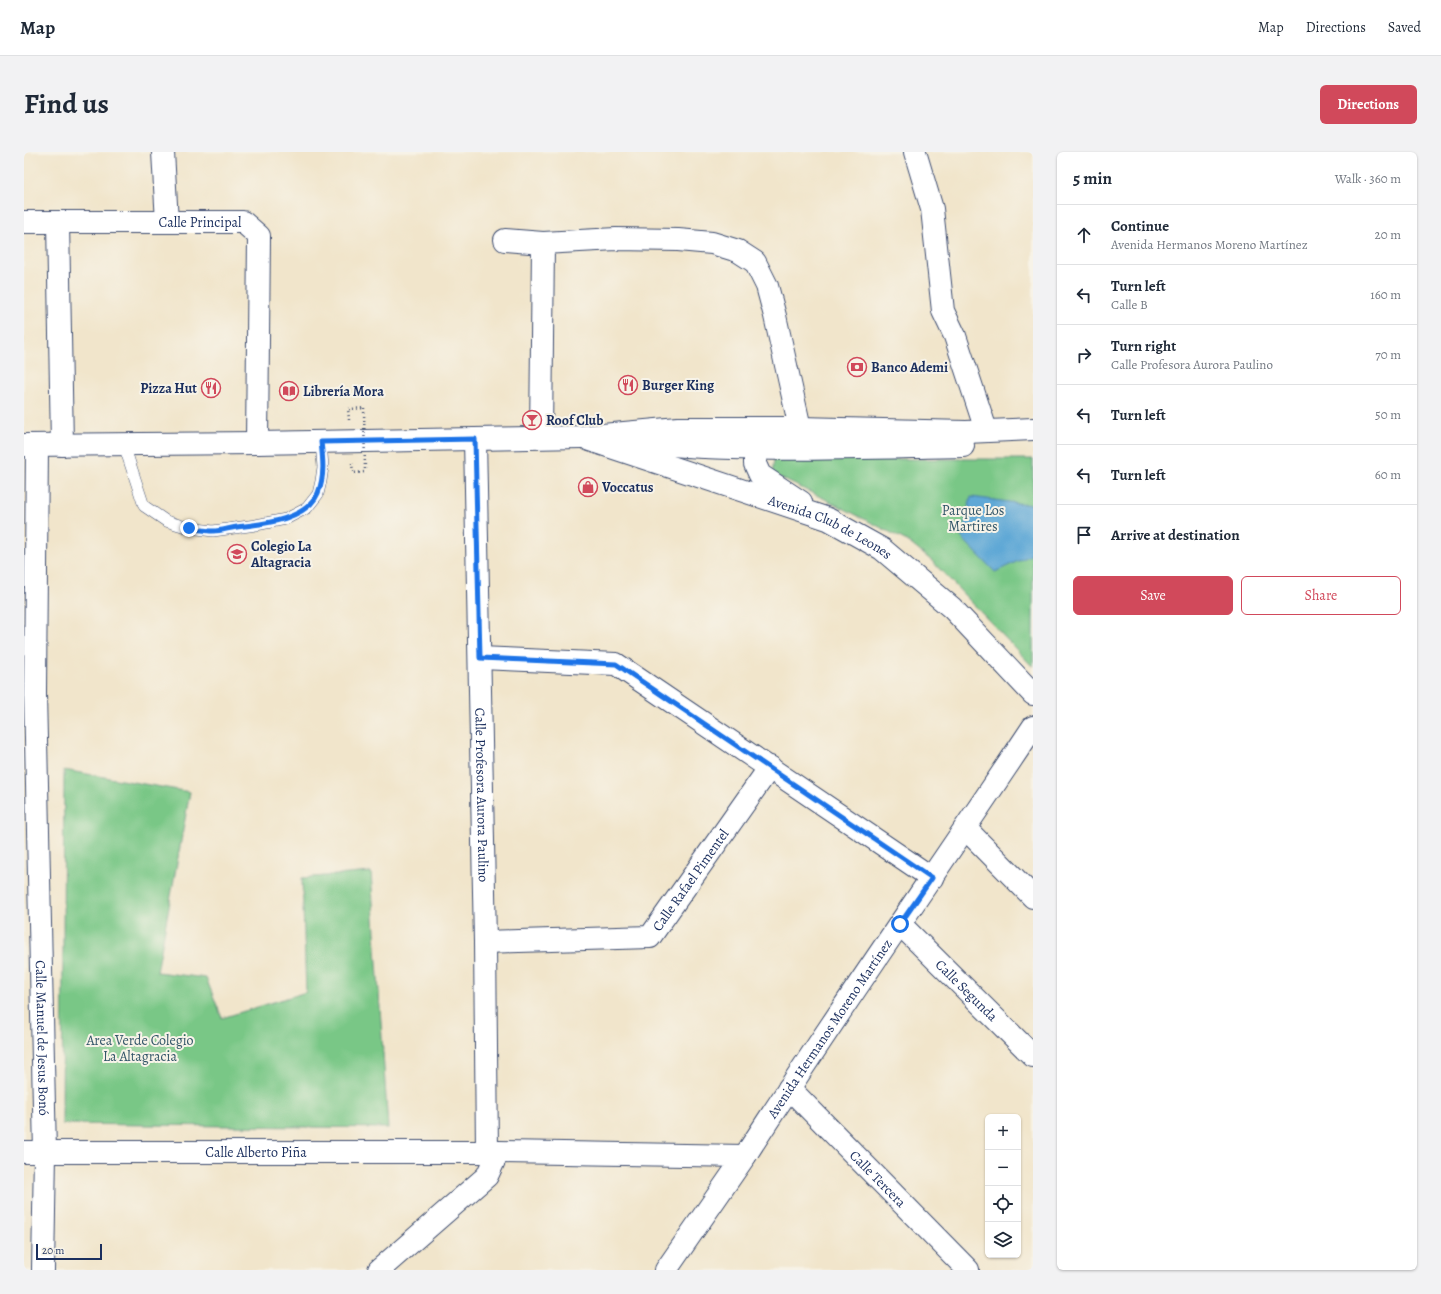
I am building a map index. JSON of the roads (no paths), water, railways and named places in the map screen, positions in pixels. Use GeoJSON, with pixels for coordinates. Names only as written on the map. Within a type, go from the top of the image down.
{"type":"FeatureCollection","features":[{"type":"Feature","properties":{"kind":"street"},"geometry":{"type":"LineString","coordinates":[[163,152],[167,222]]}},
{"type":"Feature","properties":{"kind":"street"},"geometry":{"type":"LineString","coordinates":[[915,152],[932,209],[943,311],[955,336],[986,430]]}},
{"type":"Feature","properties":{"kind":"street","name":"Calle Principal"},"geometry":{"type":"LineString","coordinates":[[24,222],[242,222],[259,236],[257,443]]}},
{"type":"Feature","properties":{"kind":"street"},"geometry":{"type":"LineString","coordinates":[[58,222],[62,445]]}},
{"type":"Feature","properties":{"kind":"street"},"geometry":{"type":"LineString","coordinates":[[505,240],[544,242],[616,239],[678,240],[712,243],[738,251],[755,262],[767,286],[800,428]]}},
{"type":"Feature","properties":{"kind":"street"},"geometry":{"type":"LineString","coordinates":[[542,437],[544,242]]}},
{"type":"Feature","properties":{"kind":"street"},"geometry":{"type":"LineString","coordinates":[[30,445],[124,445],[581,437],[678,428],[800,428],[966,432],[1033,429]]}},
{"type":"Feature","properties":{"kind":"street"},"geometry":{"type":"LineString","coordinates":[[754,449],[767,440],[800,428]]}},
{"type":"Feature","properties":{"kind":"street"},"geometry":{"type":"LineString","coordinates":[[581,437],[675,446],[754,449],[1033,445]]}},
{"type":"Feature","properties":{"kind":"street","name":"Avenida Club de Leones"},"geometry":{"type":"LineString","coordinates":[[581,437],[828,519],[882,549],[952,608],[1033,694]]}},
{"type":"Feature","properties":{"kind":"street","name":"Calle Profesora Aurora Paulino"},"geometry":{"type":"LineString","coordinates":[[379,1270],[487,1176],[493,1152],[485,942],[475,439]]}},
{"type":"Feature","properties":{"kind":"street","name":"Calle Manuel de Jesus Bonó"},"geometry":{"type":"LineString","coordinates":[[30,445],[30,694],[45,1153],[42,1270]]}},
{"type":"Feature","properties":{"kind":"street"},"geometry":{"type":"LineString","coordinates":[[754,449],[755,464],[760,475],[828,519]]}},
{"type":"Feature","properties":{"kind":"street"},"geometry":{"type":"LineString","coordinates":[[480,658],[616,664],[932,878]]}},
{"type":"Feature","properties":{"kind":"street","name":"Avenida Hermanos Moreno Martínez"},"geometry":{"type":"LineString","coordinates":[[666,1270],[745,1156],[789,1088],[966,829],[1033,727]]}},
{"type":"Feature","properties":{"kind":"street","name":"Calle Rafael Pimentel"},"geometry":{"type":"LineString","coordinates":[[485,942],[650,937],[770,767]]}},
{"type":"Feature","properties":{"kind":"street"},"geometry":{"type":"LineString","coordinates":[[966,829],[1033,897]]}},
{"type":"Feature","properties":{"kind":"street","name":"Calle Segunda"},"geometry":{"type":"LineString","coordinates":[[900,924],[1033,1056]]}},
{"type":"Feature","properties":{"kind":"street","name":"Calle Tercera"},"geometry":{"type":"LineString","coordinates":[[789,1088],[968,1270]]}},
{"type":"Feature","properties":{"kind":"street","name":"Calle Alberto Piña"},"geometry":{"type":"LineString","coordinates":[[24,1152],[493,1152],[745,1156]]}},
{"type":"Feature","properties":{"kind":"lane"},"geometry":{"type":"LineString","coordinates":[[124,445],[144,506],[166,521],[189,528],[213,531],[286,519],[307,508],[318,494],[324,467],[321,442]]}},
{"type":"Feature","properties":{"kind":"water"},"geometry":{"type":"Polygon","coordinates":[[[971,497],[1032,505],[1033,554],[995,572],[961,537],[971,497]]]}},
{"type":"Feature","properties":{"kind":"place","name":"Banco Ademi"},"geometry":{"type":"Point","coordinates":[857,367]}},
{"type":"Feature","properties":{"kind":"place","name":"Burger King"},"geometry":{"type":"Point","coordinates":[628,385]}},
{"type":"Feature","properties":{"kind":"place","name":"Pizza Hut"},"geometry":{"type":"Point","coordinates":[211,388]}},
{"type":"Feature","properties":{"kind":"place","name":"Librería Mora"},"geometry":{"type":"Point","coordinates":[289,391]}},
{"type":"Feature","properties":{"kind":"place","name":"Roof Club"},"geometry":{"type":"Point","coordinates":[532,420]}},
{"type":"Feature","properties":{"kind":"place","name":"Voccatus"},"geometry":{"type":"Point","coordinates":[588,487]}},
{"type":"Feature","properties":{"kind":"place","name":"Colegio La Altagracia"},"geometry":{"type":"Point","coordinates":[237,554]}},
{"type":"Feature","properties":{"kind":"park label","name":"Parque Los Martires"},"geometry":{"type":"Point","coordinates":[973,518]}},
{"type":"Feature","properties":{"kind":"park label","name":"Area Verde Colegio La Altagracia"},"geometry":{"type":"Point","coordinates":[140,1048]}}]}
